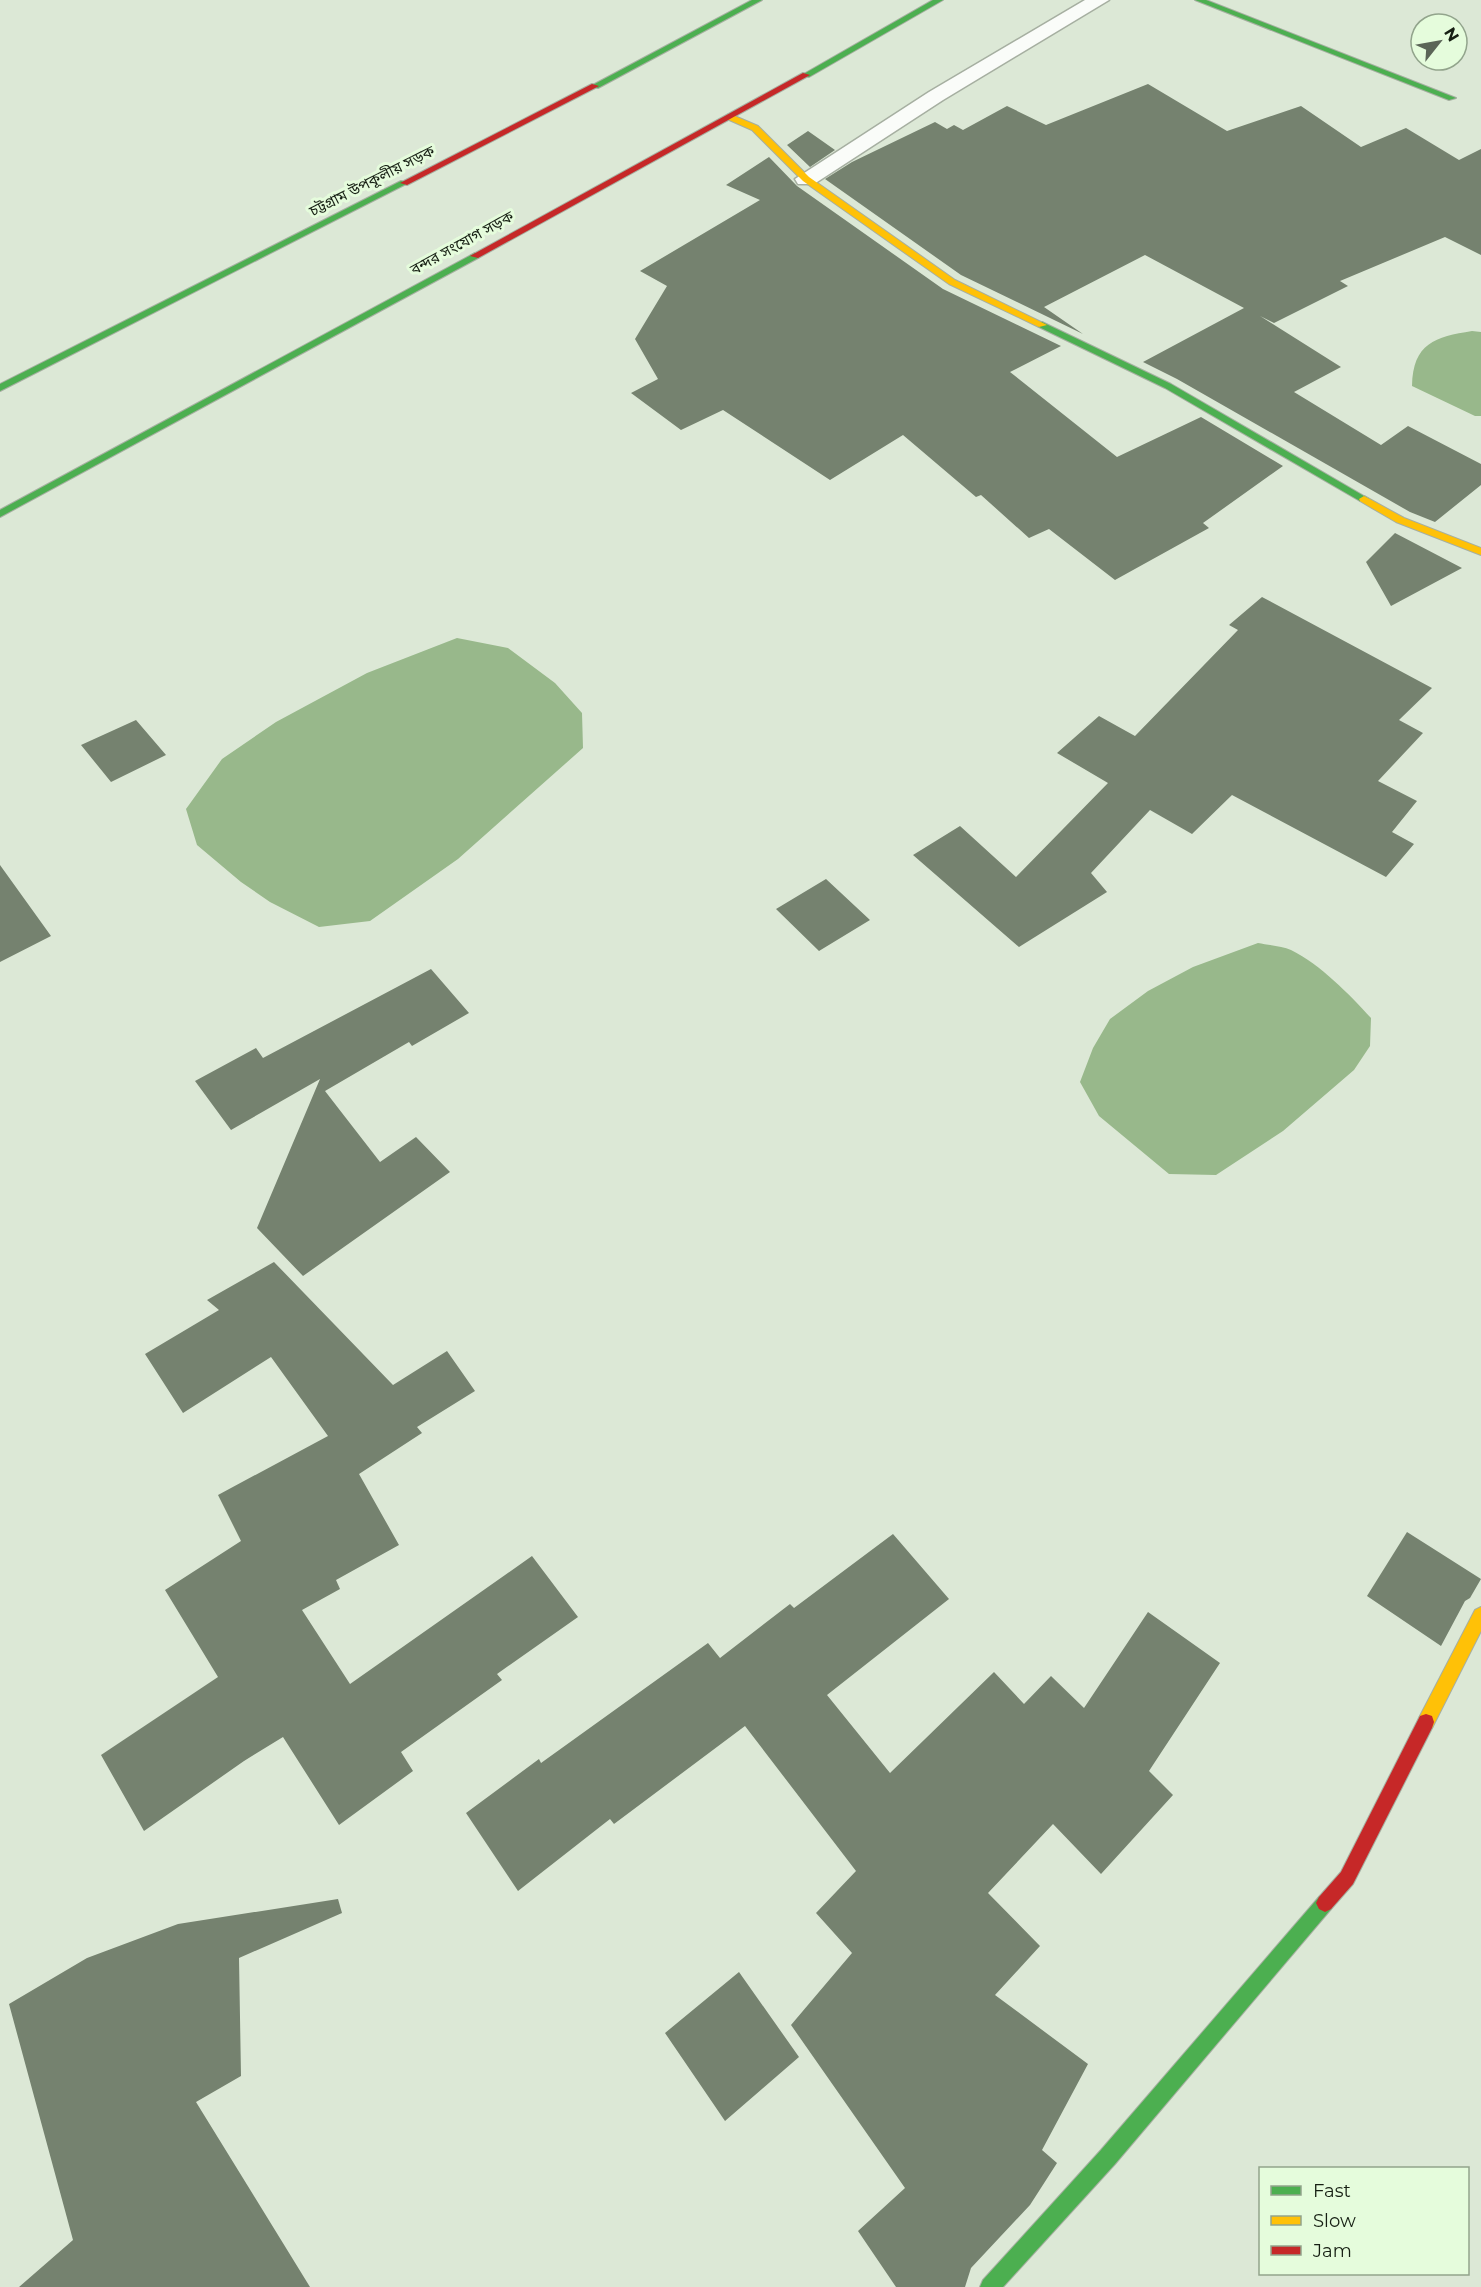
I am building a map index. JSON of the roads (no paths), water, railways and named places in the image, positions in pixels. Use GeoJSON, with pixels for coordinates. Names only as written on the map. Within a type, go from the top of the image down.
{"type":"FeatureCollection","features":[{"type":"Feature","properties":{"kind":"main road","name":"চট্টগ্রাম উপকূলীয় সড়ক"},"geometry":{"type":"LineString","coordinates":[[0,388],[607,80],[758,0]]}},
{"type":"Feature","properties":{"kind":"main road","name":"বন্দর সংযোগ সড়ক"},"geometry":{"type":"LineString","coordinates":[[0,513],[730,117],[939,0]]}},
{"type":"Feature","properties":{"kind":"main road"},"geometry":{"type":"LineString","coordinates":[[1199,0],[1452,98]]}},
{"type":"Feature","properties":{"kind":"main road"},"geometry":{"type":"LineString","coordinates":[[730,117],[755,128],[806,179],[952,282],[1168,386],[1400,520],[1481,552]]}},
{"type":"Feature","properties":{"kind":"main road"},"geometry":{"type":"LineString","coordinates":[[990,2287],[1108,2157],[1347,1878],[1481,1615]]}},
{"type":"Feature","properties":{"kind":"street"},"geometry":{"type":"LineString","coordinates":[[806,179],[936,96],[1099,0]]}}]}
